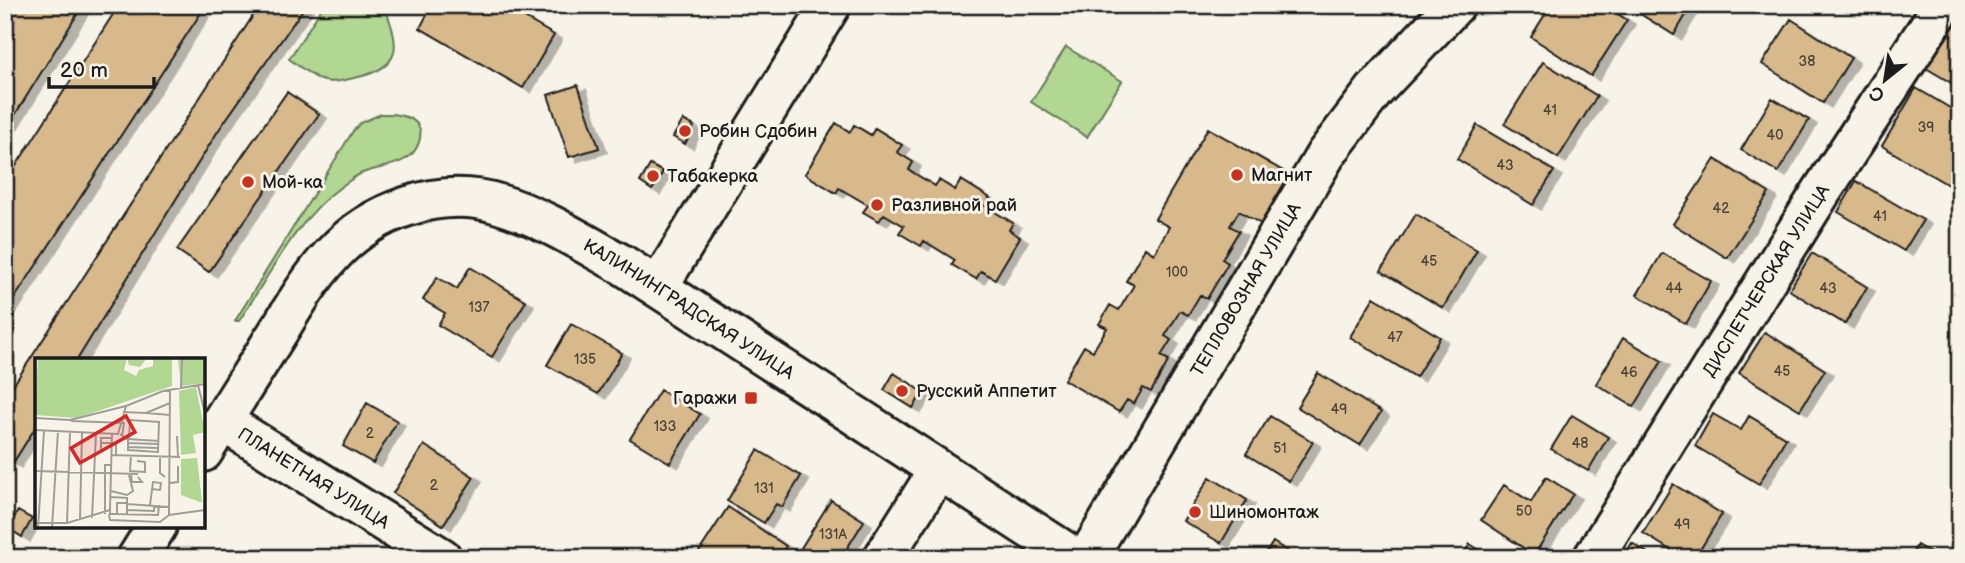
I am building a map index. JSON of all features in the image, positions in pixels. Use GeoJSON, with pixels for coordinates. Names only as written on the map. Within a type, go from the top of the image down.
{"type":"FeatureCollection","features":[{"type":"Feature","properties":{"kind":"street"},"geometry":{"type":"LineString","coordinates":[[658,287],[831,5]]}},
{"type":"Feature","properties":{"kind":"street","name":"ТЕПЛОВОЗНАЯ УЛИЦА"},"geometry":{"type":"LineString","coordinates":[[1087,558],[1326,154],[1374,92],[1455,5]]}},
{"type":"Feature","properties":{"kind":"street","name":"ДИСПЕТЧЕРСКАЯ УЛИЦА"},"geometry":{"type":"LineString","coordinates":[[1593,558],[1820,194],[1943,5]]}},
{"type":"Feature","properties":{"kind":"street","name":"КАЛИНИНГРАДСКАЯ УЛИЦА"},"geometry":{"type":"LineString","coordinates":[[299,300],[332,254],[374,222],[419,202],[452,197],[499,204],[545,223],[623,265],[1075,558]]}},
{"type":"Feature","properties":{"kind":"street","name":"ПЛАНЕТНАЯ УЛИЦА"},"geometry":{"type":"LineString","coordinates":[[299,300],[212,436],[442,558]]}},
{"type":"Feature","properties":{"kind":"street"},"geometry":{"type":"LineString","coordinates":[[883,558],[938,471]]}},
{"type":"Feature","properties":{"kind":"street"},"geometry":{"type":"LineString","coordinates":[[137,558],[156,528]]}},
{"type":"Feature","properties":{"kind":"green space"},"geometry":{"type":"Polygon","coordinates":[[[324,5],[384,5],[395,43],[390,61],[370,74],[329,82],[317,78],[289,59],[324,5]]]}},
{"type":"Feature","properties":{"kind":"green space"},"geometry":{"type":"Polygon","coordinates":[[[1066,47],[1122,81],[1087,137],[1031,102],[1066,47]]]}},
{"type":"Feature","properties":{"kind":"green space"},"geometry":{"type":"Polygon","coordinates":[[[381,114],[398,115],[417,124],[420,138],[417,147],[406,159],[360,174],[326,199],[298,231],[239,321],[235,321],[353,131],[360,123],[381,114]]]}},
{"type":"Feature","properties":{"kind":"building"},"geometry":{"type":"Polygon","coordinates":[[[5,5],[83,5],[5,131],[5,5]]]}},
{"type":"Feature","properties":{"kind":"building"},"geometry":{"type":"Polygon","coordinates":[[[119,5],[206,5],[5,313],[5,183],[119,5]]]}},
{"type":"Feature","properties":{"kind":"building"},"geometry":{"type":"Polygon","coordinates":[[[260,5],[306,5],[218,131],[78,358],[35,358],[35,428],[13,463],[5,458],[5,398],[260,5]]]}},
{"type":"Feature","properties":{"kind":"building"},"geometry":{"type":"Polygon","coordinates":[[[432,5],[502,5],[554,35],[523,88],[420,28],[432,5]]]}},
{"type":"Feature","properties":{"kind":"building"},"geometry":{"type":"Polygon","coordinates":[[[1551,5],[1604,5],[1627,20],[1591,76],[1531,37],[1551,5]]]}},
{"type":"Feature","properties":{"kind":"building"},"geometry":{"type":"Polygon","coordinates":[[[1626,5],[1692,5],[1674,35],[1626,5]]]}},
{"type":"Feature","properties":{"kind":"building"},"geometry":{"type":"Polygon","coordinates":[[[1960,10],[1960,88],[1926,68],[1960,10]]]}},
{"type":"Feature","properties":{"kind":"building"},"geometry":{"type":"Polygon","coordinates":[[[1791,19],[1851,58],[1823,103],[1762,64],[1791,19]]]}},
{"type":"Feature","properties":{"kind":"building"},"geometry":{"type":"Polygon","coordinates":[[[1543,62],[1597,96],[1558,158],[1504,124],[1543,62]]]}},
{"type":"Feature","properties":{"kind":"building"},"geometry":{"type":"Polygon","coordinates":[[[578,85],[599,148],[569,157],[548,95],[578,85]]]}},
{"type":"Feature","properties":{"kind":"building"},"geometry":{"type":"Polygon","coordinates":[[[1916,88],[1960,114],[1960,140],[1954,150],[1960,154],[1960,182],[1955,189],[1882,146],[1916,88]]]}},
{"type":"Feature","properties":{"kind":"building","name":"Мой-ка"},"geometry":{"type":"Polygon","coordinates":[[[287,92],[319,114],[209,272],[177,250],[287,92]]]}},
{"type":"Feature","properties":{"kind":"building"},"geometry":{"type":"Polygon","coordinates":[[[1772,98],[1809,120],[1778,172],[1741,150],[1772,98]]]}},
{"type":"Feature","properties":{"kind":"building"},"geometry":{"type":"Polygon","coordinates":[[[683,120],[694,126],[685,144],[673,137],[683,120]]]}},
{"type":"Feature","properties":{"kind":"building"},"geometry":{"type":"Polygon","coordinates":[[[836,123],[850,132],[854,125],[871,135],[875,128],[902,145],[897,152],[913,162],[909,170],[935,186],[939,180],[955,190],[961,180],[990,198],[985,206],[1013,223],[1009,230],[1020,237],[995,279],[981,271],[976,279],[952,265],[955,260],[924,241],[921,246],[899,233],[904,226],[884,214],[879,221],[863,212],[868,205],[839,188],[836,193],[805,174],[836,123]]]}},
{"type":"Feature","properties":{"kind":"building"},"geometry":{"type":"Polygon","coordinates":[[[1477,125],[1554,171],[1533,205],[1457,159],[1477,125]]]}},
{"type":"Feature","properties":{"kind":"building"},"geometry":{"type":"Polygon","coordinates":[[[1208,128],[1290,175],[1261,224],[1239,211],[1230,226],[1239,231],[1222,259],[1228,263],[1207,299],[1200,295],[1188,315],[1180,311],[1165,336],[1171,340],[1161,356],[1169,360],[1151,392],[1143,388],[1134,404],[1127,400],[1119,412],[1064,380],[1084,346],[1093,351],[1107,328],[1099,324],[1110,305],[1119,310],[1134,285],[1126,281],[1145,248],[1154,254],[1169,227],[1155,219],[1208,128]]]}},
{"type":"Feature","properties":{"kind":"building"},"geometry":{"type":"Polygon","coordinates":[[[1715,159],[1769,193],[1727,258],[1673,224],[1715,159]]]}},
{"type":"Feature","properties":{"kind":"building"},"geometry":{"type":"Polygon","coordinates":[[[650,165],[663,172],[652,190],[640,182],[650,165]]]}},
{"type":"Feature","properties":{"kind":"building"},"geometry":{"type":"Polygon","coordinates":[[[1856,181],[1923,220],[1904,251],[1838,212],[1856,181]]]}},
{"type":"Feature","properties":{"kind":"building"},"geometry":{"type":"Polygon","coordinates":[[[1416,214],[1477,250],[1443,308],[1381,271],[1416,214]]]}},
{"type":"Feature","properties":{"kind":"building"},"geometry":{"type":"Polygon","coordinates":[[[1662,253],[1711,281],[1686,324],[1637,295],[1662,253]]]}},
{"type":"Feature","properties":{"kind":"building"},"geometry":{"type":"Polygon","coordinates":[[[1812,253],[1867,287],[1845,324],[1789,290],[1812,253]]]}},
{"type":"Feature","properties":{"kind":"building"},"geometry":{"type":"Polygon","coordinates":[[[470,267],[526,301],[492,357],[438,325],[445,313],[423,300],[437,277],[457,289],[470,267]]]}},
{"type":"Feature","properties":{"kind":"building"},"geometry":{"type":"Polygon","coordinates":[[[1374,297],[1440,337],[1416,377],[1350,337],[1374,297]]]}},
{"type":"Feature","properties":{"kind":"building"},"geometry":{"type":"Polygon","coordinates":[[[571,324],[622,353],[598,394],[547,365],[571,324]]]}},
{"type":"Feature","properties":{"kind":"building"},"geometry":{"type":"Polygon","coordinates":[[[1765,332],[1825,370],[1800,410],[1739,373],[1765,332]]]}},
{"type":"Feature","properties":{"kind":"building"},"geometry":{"type":"Polygon","coordinates":[[[1623,338],[1662,361],[1634,407],[1596,384],[1623,338]]]}},
{"type":"Feature","properties":{"kind":"building"},"geometry":{"type":"Polygon","coordinates":[[[894,373],[923,392],[913,408],[884,390],[894,373]]]}},
{"type":"Feature","properties":{"kind":"building"},"geometry":{"type":"Polygon","coordinates":[[[1318,373],[1381,412],[1360,445],[1297,407],[1318,373]]]}},
{"type":"Feature","properties":{"kind":"building"},"geometry":{"type":"Polygon","coordinates":[[[660,390],[700,414],[670,463],[630,439],[660,390]]]}},
{"type":"Feature","properties":{"kind":"building"},"geometry":{"type":"Polygon","coordinates":[[[367,403],[397,421],[373,463],[343,446],[367,403]]]}},
{"type":"Feature","properties":{"kind":"building"},"geometry":{"type":"Polygon","coordinates":[[[1713,414],[1741,430],[1749,416],[1786,438],[1759,484],[1695,446],[1713,414]]]}},
{"type":"Feature","properties":{"kind":"building"},"geometry":{"type":"Polygon","coordinates":[[[1572,415],[1608,437],[1588,471],[1551,449],[1572,415]]]}},
{"type":"Feature","properties":{"kind":"building"},"geometry":{"type":"Polygon","coordinates":[[[1270,416],[1313,442],[1289,481],[1246,454],[1270,416]]]}},
{"type":"Feature","properties":{"kind":"building"},"geometry":{"type":"Polygon","coordinates":[[[424,445],[474,477],[443,525],[393,493],[424,445]]]}},
{"type":"Feature","properties":{"kind":"building"},"geometry":{"type":"Polygon","coordinates":[[[758,450],[801,476],[782,507],[776,504],[764,523],[727,501],[758,450]]]}},
{"type":"Feature","properties":{"kind":"building"},"geometry":{"type":"Polygon","coordinates":[[[1210,477],[1247,500],[1221,543],[1183,521],[1210,477]]]}},
{"type":"Feature","properties":{"kind":"building"},"geometry":{"type":"Polygon","coordinates":[[[1546,477],[1573,494],[1534,555],[1481,520],[1504,485],[1531,502],[1546,477]]]}},
{"type":"Feature","properties":{"kind":"building"},"geometry":{"type":"Polygon","coordinates":[[[1673,484],[1722,514],[1695,558],[1683,558],[1643,533],[1673,484]]]}},
{"type":"Feature","properties":{"kind":"building"},"geometry":{"type":"Polygon","coordinates":[[[831,500],[864,521],[841,558],[816,558],[801,548],[831,500]]]}},
{"type":"Feature","properties":{"kind":"building"},"geometry":{"type":"Polygon","coordinates":[[[728,507],[786,546],[778,558],[695,558],[728,507]]]}},
{"type":"Feature","properties":{"kind":"building"},"geometry":{"type":"Polygon","coordinates":[[[18,511],[32,519],[22,537],[8,528],[18,511]]]}},
{"type":"Feature","properties":{"kind":"building"},"geometry":{"type":"Polygon","coordinates":[[[1273,542],[1295,556],[1294,558],[1263,558],[1273,542]]]}},
{"type":"Feature","properties":{"kind":"building"},"geometry":{"type":"Polygon","coordinates":[[[1632,543],[1655,558],[1623,558],[1632,543]]]}},
{"type":"Feature","properties":{"kind":"building"},"geometry":{"type":"Polygon","coordinates":[[[1470,544],[1492,558],[1461,558],[1470,544]]]}},
{"type":"Feature","properties":{"kind":"building"},"geometry":{"type":"Polygon","coordinates":[[[1917,545],[1939,558],[1910,558],[1917,545]]]}},
{"type":"Feature","properties":{"kind":"place","name":"Робин Сдобин"},"geometry":{"type":"Point","coordinates":[685,131]}},
{"type":"Feature","properties":{"kind":"place","name":"Магнит"},"geometry":{"type":"Point","coordinates":[1237,175]}},
{"type":"Feature","properties":{"kind":"place","name":"Табакерка"},"geometry":{"type":"Point","coordinates":[653,176]}},
{"type":"Feature","properties":{"kind":"place","name":"Мой-ка"},"geometry":{"type":"Point","coordinates":[248,182]}},
{"type":"Feature","properties":{"kind":"place","name":"Разливной рай"},"geometry":{"type":"Point","coordinates":[877,205]}},
{"type":"Feature","properties":{"kind":"place","name":"Русский Аппетит"},"geometry":{"type":"Point","coordinates":[902,391]}},
{"type":"Feature","properties":{"kind":"place","name":"Гаражи"},"geometry":{"type":"Point","coordinates":[751,398]}},
{"type":"Feature","properties":{"kind":"place","name":"Шиномонтаж"},"geometry":{"type":"Point","coordinates":[1195,512]}}]}
